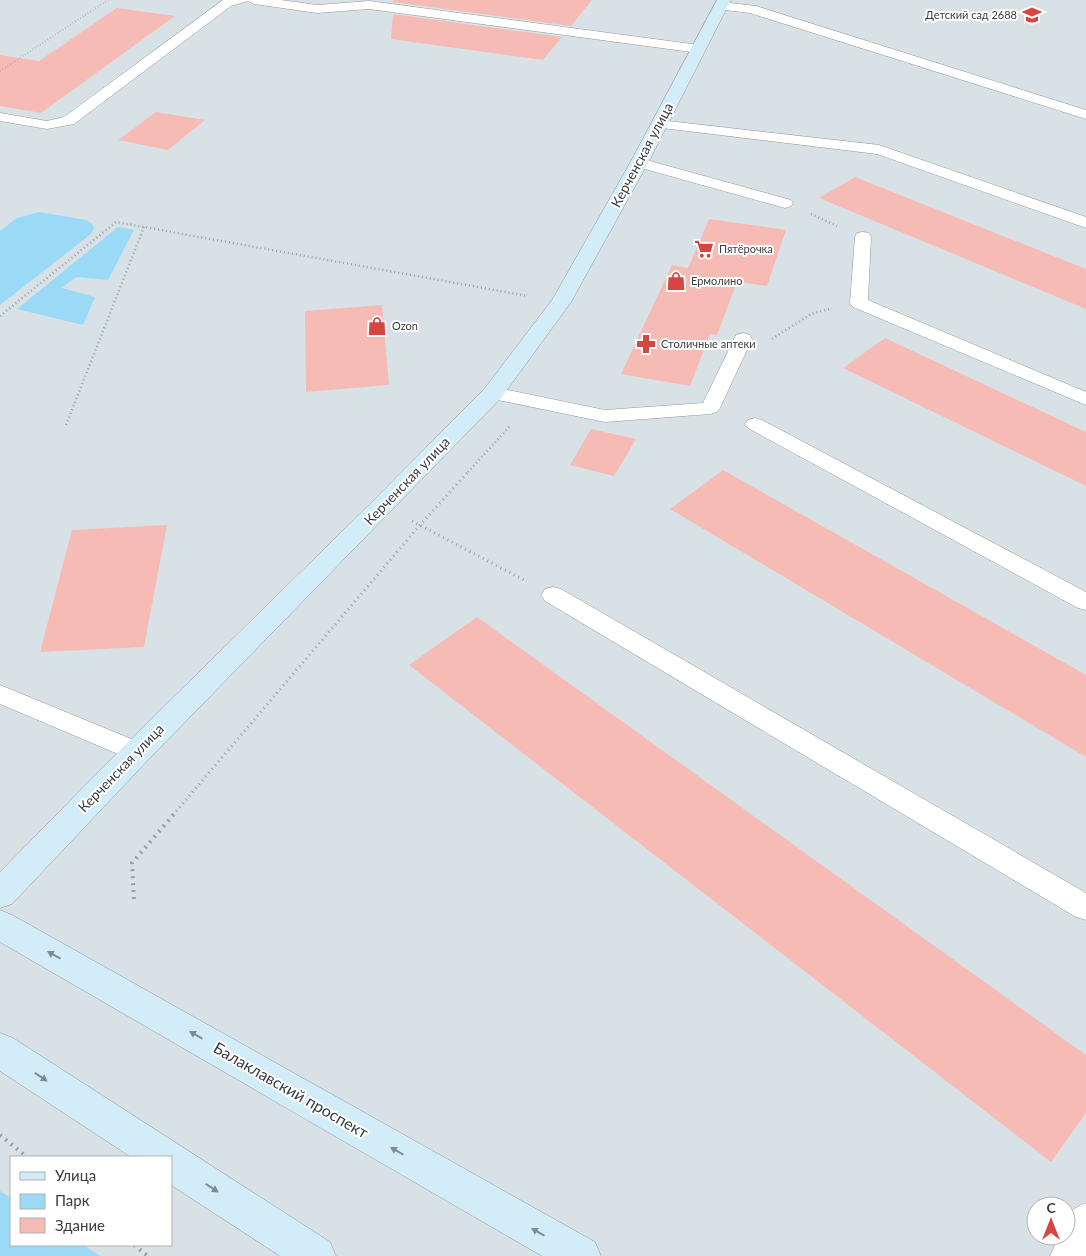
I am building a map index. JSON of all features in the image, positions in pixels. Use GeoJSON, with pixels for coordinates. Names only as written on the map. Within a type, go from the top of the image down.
{"type":"FeatureCollection","features":[{"type":"Feature","properties":{"kind":"street","name":"Керченская улица"},"geometry":{"type":"LineString","coordinates":[[0,894],[137,752],[382,507],[493,392],[561,302],[639,163],[723,3]]}},
{"type":"Feature","properties":{"kind":"street","name":"Балаклавский проспект"},"geometry":{"type":"LineString","coordinates":[[0,924],[581,1256]]}},
{"type":"Feature","properties":{"kind":"street"},"geometry":{"type":"LineString","coordinates":[[0,1050],[163,1156]]}},
{"type":"Feature","properties":{"kind":"street"},"geometry":{"type":"LineString","coordinates":[[172,1163],[316,1256]]}},
{"type":"Feature","properties":{"kind":"lane"},"geometry":{"type":"LineString","coordinates":[[0,117],[47,125],[70,121],[228,3],[243,0]]}},
{"type":"Feature","properties":{"kind":"lane"},"geometry":{"type":"LineString","coordinates":[[254,0],[317,9],[369,5],[699,49]]}},
{"type":"Feature","properties":{"kind":"lane"},"geometry":{"type":"LineString","coordinates":[[723,3],[751,9],[1086,115]]}},
{"type":"Feature","properties":{"kind":"lane"},"geometry":{"type":"LineString","coordinates":[[659,124],[879,150],[1086,223]]}},
{"type":"Feature","properties":{"kind":"lane"},"geometry":{"type":"LineString","coordinates":[[639,163],[785,203]]}},
{"type":"Feature","properties":{"kind":"lane"},"geometry":{"type":"LineString","coordinates":[[862,237],[859,303],[1086,399]]}},
{"type":"Feature","properties":{"kind":"lane"},"geometry":{"type":"LineString","coordinates":[[493,392],[532,402],[605,416],[710,408],[743,340]]}},
{"type":"Feature","properties":{"kind":"lane"},"geometry":{"type":"LineString","coordinates":[[755,424],[1086,602]]}},
{"type":"Feature","properties":{"kind":"lane"},"geometry":{"type":"LineString","coordinates":[[554,595],[1086,908]]}},
{"type":"Feature","properties":{"kind":"lane"},"geometry":{"type":"LineString","coordinates":[[0,694],[137,752]]}},
{"type":"Feature","properties":{"kind":"lane"},"geometry":{"type":"LineString","coordinates":[[1066,1256],[1086,1220]]}},
{"type":"Feature","properties":{"kind":"path"},"geometry":{"type":"LineString","coordinates":[[0,72],[108,0]]}},
{"type":"Feature","properties":{"kind":"path"},"geometry":{"type":"LineString","coordinates":[[785,203],[862,237]]}},
{"type":"Feature","properties":{"kind":"path"},"geometry":{"type":"LineString","coordinates":[[0,316],[116,222],[561,302]]}},
{"type":"Feature","properties":{"kind":"path"},"geometry":{"type":"LineString","coordinates":[[66,425],[144,227]]}},
{"type":"Feature","properties":{"kind":"path"},"geometry":{"type":"LineString","coordinates":[[732,365],[811,314],[859,303]]}},
{"type":"Feature","properties":{"kind":"path"},"geometry":{"type":"LineString","coordinates":[[134,899],[132,863],[420,526],[532,402]]}},
{"type":"Feature","properties":{"kind":"path"},"geometry":{"type":"LineString","coordinates":[[382,507],[554,595]]}},
{"type":"Feature","properties":{"kind":"path"},"geometry":{"type":"LineString","coordinates":[[0,1135],[26,1156]]}},
{"type":"Feature","properties":{"kind":"path"},"geometry":{"type":"LineString","coordinates":[[135,1246],[148,1256]]}},
{"type":"Feature","properties":{"kind":"green space"},"geometry":{"type":"Polygon","coordinates":[[[39,212],[86,220],[92,223],[94,229],[91,234],[0,305],[0,231],[17,218],[39,212]]]}},
{"type":"Feature","properties":{"kind":"green space"},"geometry":{"type":"Polygon","coordinates":[[[118,227],[134,230],[108,280],[76,277],[62,288],[95,297],[83,325],[17,309],[118,227]]]}},
{"type":"Feature","properties":{"kind":"green space"},"geometry":{"type":"Polygon","coordinates":[[[0,1191],[10,1197],[10,1246],[85,1246],[101,1256],[0,1256],[0,1191]]]}},
{"type":"Feature","properties":{"kind":"building"},"geometry":{"type":"Polygon","coordinates":[[[394,0],[592,0],[571,26],[393,2],[394,0]]]}},
{"type":"Feature","properties":{"kind":"building"},"geometry":{"type":"Polygon","coordinates":[[[117,8],[175,16],[41,113],[0,106],[0,55],[39,61],[117,8]]]}},
{"type":"Feature","properties":{"kind":"building"},"geometry":{"type":"Polygon","coordinates":[[[393,14],[562,37],[543,60],[391,39],[393,14]]]}},
{"type":"Feature","properties":{"kind":"building"},"geometry":{"type":"Polygon","coordinates":[[[156,112],[205,120],[168,150],[118,140],[156,112]]]}},
{"type":"Feature","properties":{"kind":"building"},"geometry":{"type":"Polygon","coordinates":[[[855,177],[1086,269],[1086,309],[819,198],[855,177]]]}},
{"type":"Feature","properties":{"kind":"building"},"geometry":{"type":"Polygon","coordinates":[[[709,219],[786,230],[767,286],[737,282],[717,335],[710,334],[690,386],[621,374],[672,265],[688,268],[709,219]]]}},
{"type":"Feature","properties":{"kind":"building"},"geometry":{"type":"Polygon","coordinates":[[[382,305],[389,385],[306,392],[305,311],[382,305]]]}},
{"type":"Feature","properties":{"kind":"building"},"geometry":{"type":"Polygon","coordinates":[[[885,338],[1086,432],[1086,486],[843,368],[885,338]]]}},
{"type":"Feature","properties":{"kind":"building"},"geometry":{"type":"Polygon","coordinates":[[[591,429],[636,439],[614,476],[570,465],[591,429]]]}},
{"type":"Feature","properties":{"kind":"building"},"geometry":{"type":"Polygon","coordinates":[[[723,470],[1086,675],[1086,757],[670,509],[723,470]]]}},
{"type":"Feature","properties":{"kind":"building"},"geometry":{"type":"Polygon","coordinates":[[[167,525],[144,647],[40,652],[72,530],[167,525]]]}},
{"type":"Feature","properties":{"kind":"building"},"geometry":{"type":"Polygon","coordinates":[[[477,617],[1086,1055],[1086,1113],[1051,1162],[409,665],[477,617]]]}},
{"type":"Feature","properties":{"kind":"place","name":"Детский сад 2688"},"geometry":{"type":"Point","coordinates":[1032,15]}},
{"type":"Feature","properties":{"kind":"place","name":"Пятёрочка"},"geometry":{"type":"Point","coordinates":[704,249]}},
{"type":"Feature","properties":{"kind":"place","name":"Ермолино"},"geometry":{"type":"Point","coordinates":[676,281]}},
{"type":"Feature","properties":{"kind":"place","name":"Ozon"},"geometry":{"type":"Point","coordinates":[377,326]}},
{"type":"Feature","properties":{"kind":"place","name":"Столичные аптеки"},"geometry":{"type":"Point","coordinates":[646,344]}}]}
